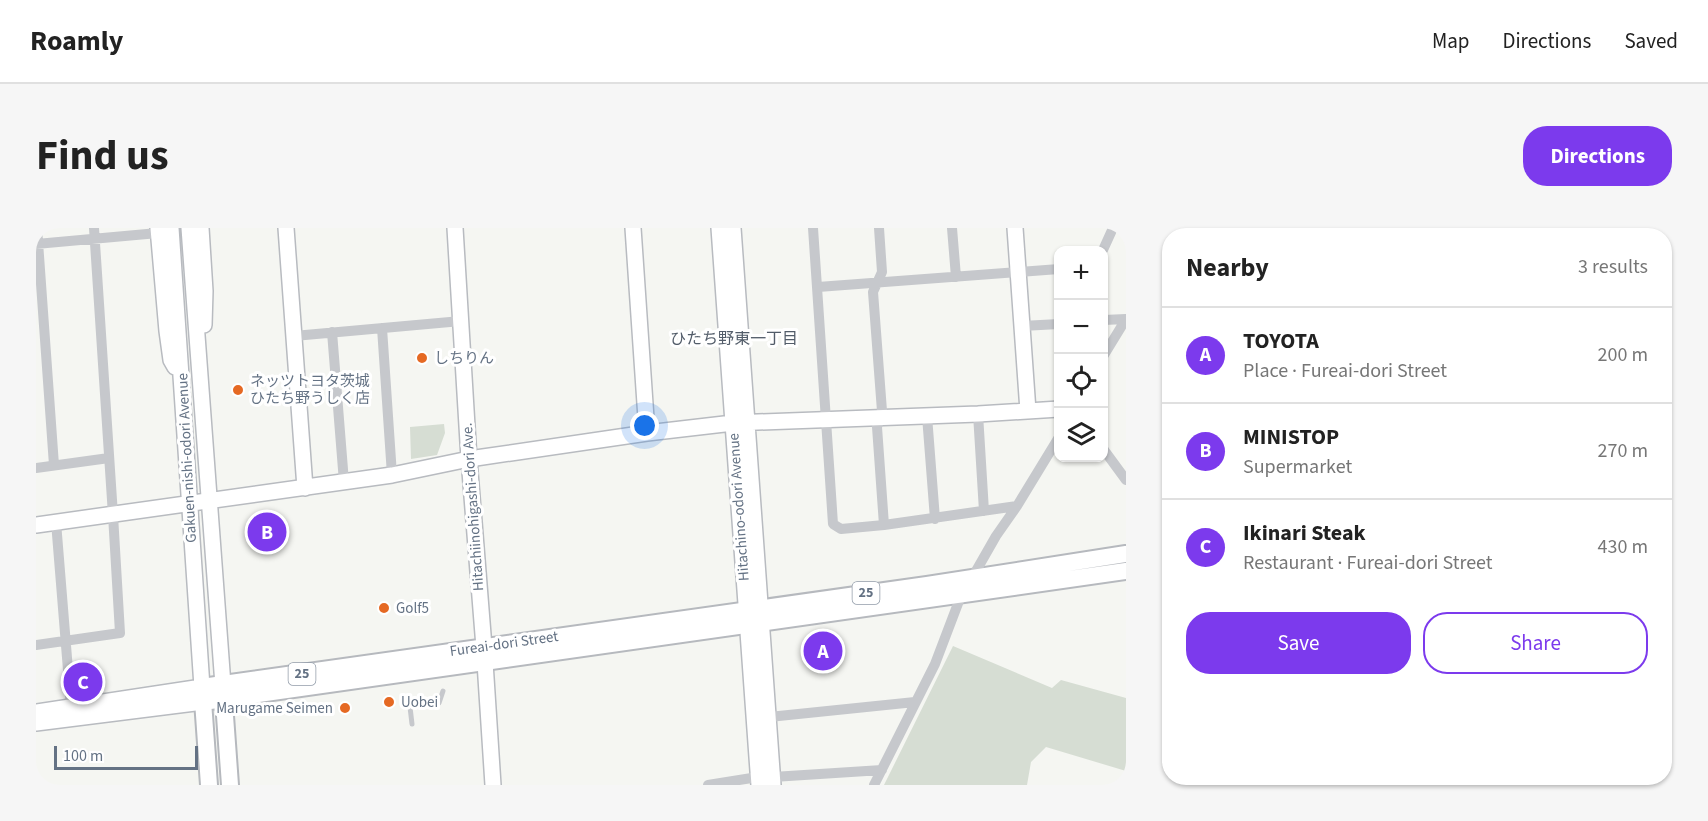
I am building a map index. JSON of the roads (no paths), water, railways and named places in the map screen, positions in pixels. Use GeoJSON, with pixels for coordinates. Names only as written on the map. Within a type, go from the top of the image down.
{"type":"FeatureCollection","features":[{"type":"Feature","properties":{"kind":"main road","name":"25"},"geometry":{"type":"LineString","coordinates":[[972,578],[1126,554]]}},
{"type":"Feature","properties":{"kind":"main road","name":"25"},"geometry":{"type":"LineString","coordinates":[[962,593],[1126,571]]}},
{"type":"Feature","properties":{"kind":"main road","name":"Fureai-dori Street"},"geometry":{"type":"LineString","coordinates":[[202,695],[754,616],[972,578]]}},
{"type":"Feature","properties":{"kind":"main road","name":"Fureai-dori Street"},"geometry":{"type":"LineString","coordinates":[[754,616],[962,593]]}},
{"type":"Feature","properties":{"kind":"main road"},"geometry":{"type":"LineString","coordinates":[[223,692],[230,785]]}},
{"type":"Feature","properties":{"kind":"main road"},"geometry":{"type":"LineString","coordinates":[[202,695],[209,785]]}},
{"type":"Feature","properties":{"kind":"street"},"geometry":{"type":"LineString","coordinates":[[37,228],[54,465]]}},
{"type":"Feature","properties":{"kind":"street","name":"Gakuen-nishi-odori Avenue"},"geometry":{"type":"LineString","coordinates":[[189,228],[223,692]]}},
{"type":"Feature","properties":{"kind":"street"},"geometry":{"type":"LineString","coordinates":[[201,228],[205,291],[202,382]]}},
{"type":"Feature","properties":{"kind":"street"},"geometry":{"type":"LineString","coordinates":[[286,228],[305,488]]}},
{"type":"Feature","properties":{"kind":"street","name":"Hitachiinohigashi-dori Ave."},"geometry":{"type":"LineString","coordinates":[[454,228],[493,785]]}},
{"type":"Feature","properties":{"kind":"street"},"geometry":{"type":"LineString","coordinates":[[633,228],[647,433]]}},
{"type":"Feature","properties":{"kind":"street","name":"Hitachino-odori Avenue"},"geometry":{"type":"LineString","coordinates":[[719,228],[740,423],[766,781]]}},
{"type":"Feature","properties":{"kind":"street","name":"Hitachino-odori Avenue"},"geometry":{"type":"LineString","coordinates":[[733,228],[740,423]]}},
{"type":"Feature","properties":{"kind":"street"},"geometry":{"type":"LineString","coordinates":[[813,228],[833,524],[842,529],[884,525],[1017,506]]}},
{"type":"Feature","properties":{"kind":"street"},"geometry":{"type":"LineString","coordinates":[[879,228],[882,272],[873,292],[882,411],[877,427],[884,525]]}},
{"type":"Feature","properties":{"kind":"street"},"geometry":{"type":"LineString","coordinates":[[952,228],[956,278]]}},
{"type":"Feature","properties":{"kind":"street"},"geometry":{"type":"LineString","coordinates":[[1015,228],[1028,411]]}},
{"type":"Feature","properties":{"kind":"street"},"geometry":{"type":"LineString","coordinates":[[1105,246],[1113,228]]}},
{"type":"Feature","properties":{"kind":"street"},"geometry":{"type":"LineString","coordinates":[[37,244],[94,233],[163,230]]}},
{"type":"Feature","properties":{"kind":"street","name":"Gakuen-nishi-odori Avenue"},"geometry":{"type":"LineString","coordinates":[[163,230],[168,340],[171,360],[183,387],[202,695]]}},
{"type":"Feature","properties":{"kind":"street"},"geometry":{"type":"LineString","coordinates":[[36,645],[120,633],[94,233]]}},
{"type":"Feature","properties":{"kind":"street"},"geometry":{"type":"LineString","coordinates":[[818,287],[1054,270]]}},
{"type":"Feature","properties":{"kind":"street"},"geometry":{"type":"LineString","coordinates":[[1108,320],[1126,319]]}},
{"type":"Feature","properties":{"kind":"street"},"geometry":{"type":"LineString","coordinates":[[1105,354],[1126,319]]}},
{"type":"Feature","properties":{"kind":"street"},"geometry":{"type":"LineString","coordinates":[[294,336],[461,321]]}},
{"type":"Feature","properties":{"kind":"street"},"geometry":{"type":"LineString","coordinates":[[1022,326],[1054,324]]}},
{"type":"Feature","properties":{"kind":"street"},"geometry":{"type":"LineString","coordinates":[[382,328],[392,475]]}},
{"type":"Feature","properties":{"kind":"street"},"geometry":{"type":"LineString","coordinates":[[332,332],[344,482]]}},
{"type":"Feature","properties":{"kind":"street"},"geometry":{"type":"LineString","coordinates":[[36,525],[392,475],[469,459],[647,433],[740,423],[1054,409]]}},
{"type":"Feature","properties":{"kind":"street"},"geometry":{"type":"LineString","coordinates":[[978,414],[984,511]]}},
{"type":"Feature","properties":{"kind":"street"},"geometry":{"type":"LineString","coordinates":[[927,416],[935,519]]}},
{"type":"Feature","properties":{"kind":"street"},"geometry":{"type":"LineString","coordinates":[[972,578],[1054,445]]}},
{"type":"Feature","properties":{"kind":"street"},"geometry":{"type":"LineString","coordinates":[[1108,455],[1126,480]]}},
{"type":"Feature","properties":{"kind":"street"},"geometry":{"type":"LineString","coordinates":[[36,468],[109,458]]}},
{"type":"Feature","properties":{"kind":"street"},"geometry":{"type":"LineString","coordinates":[[56,522],[72,707]]}},
{"type":"Feature","properties":{"kind":"street"},"geometry":{"type":"LineString","coordinates":[[874,785],[934,664],[962,593]]}},
{"type":"Feature","properties":{"kind":"street","name":"Hitachino-odori Avenue"},"geometry":{"type":"LineString","coordinates":[[754,616],[769,717],[766,781]]}},
{"type":"Feature","properties":{"kind":"street","name":"Fureai-dori Street"},"geometry":{"type":"LineString","coordinates":[[36,712],[202,695]]}},
{"type":"Feature","properties":{"kind":"street","name":"Fureai-dori Street"},"geometry":{"type":"LineString","coordinates":[[36,723],[202,695]]}},
{"type":"Feature","properties":{"kind":"street"},"geometry":{"type":"LineString","coordinates":[[769,717],[915,702]]}},
{"type":"Feature","properties":{"kind":"street"},"geometry":{"type":"LineString","coordinates":[[708,785],[882,770]]}},
{"type":"Feature","properties":{"kind":"lane"},"geometry":{"type":"LineString","coordinates":[[412,724],[410,707],[439,703],[443,691]]}},
{"type":"Feature","properties":{"kind":"place","name":"しちりん"},"geometry":{"type":"Point","coordinates":[422,358]}},
{"type":"Feature","properties":{"kind":"place","name":"ネッツトヨタ茨城 ひたち野うしく店"},"geometry":{"type":"Point","coordinates":[238,390]}},
{"type":"Feature","properties":{"kind":"place","name":"MINISTOP"},"geometry":{"type":"Point","coordinates":[267,532]}},
{"type":"Feature","properties":{"kind":"place","name":"Golf5"},"geometry":{"type":"Point","coordinates":[384,608]}},
{"type":"Feature","properties":{"kind":"place","name":"TOYOTA"},"geometry":{"type":"Point","coordinates":[823,651]}},
{"type":"Feature","properties":{"kind":"place","name":"Ikinari Steak"},"geometry":{"type":"Point","coordinates":[83,682]}},
{"type":"Feature","properties":{"kind":"place","name":"Uobei"},"geometry":{"type":"Point","coordinates":[389,702]}},
{"type":"Feature","properties":{"kind":"place","name":"Marugame Seimen"},"geometry":{"type":"Point","coordinates":[345,708]}},
{"type":"Feature","properties":{"kind":"district","name":"ひたち野東一丁目"},"geometry":{"type":"Point","coordinates":[734,339]}}]}
